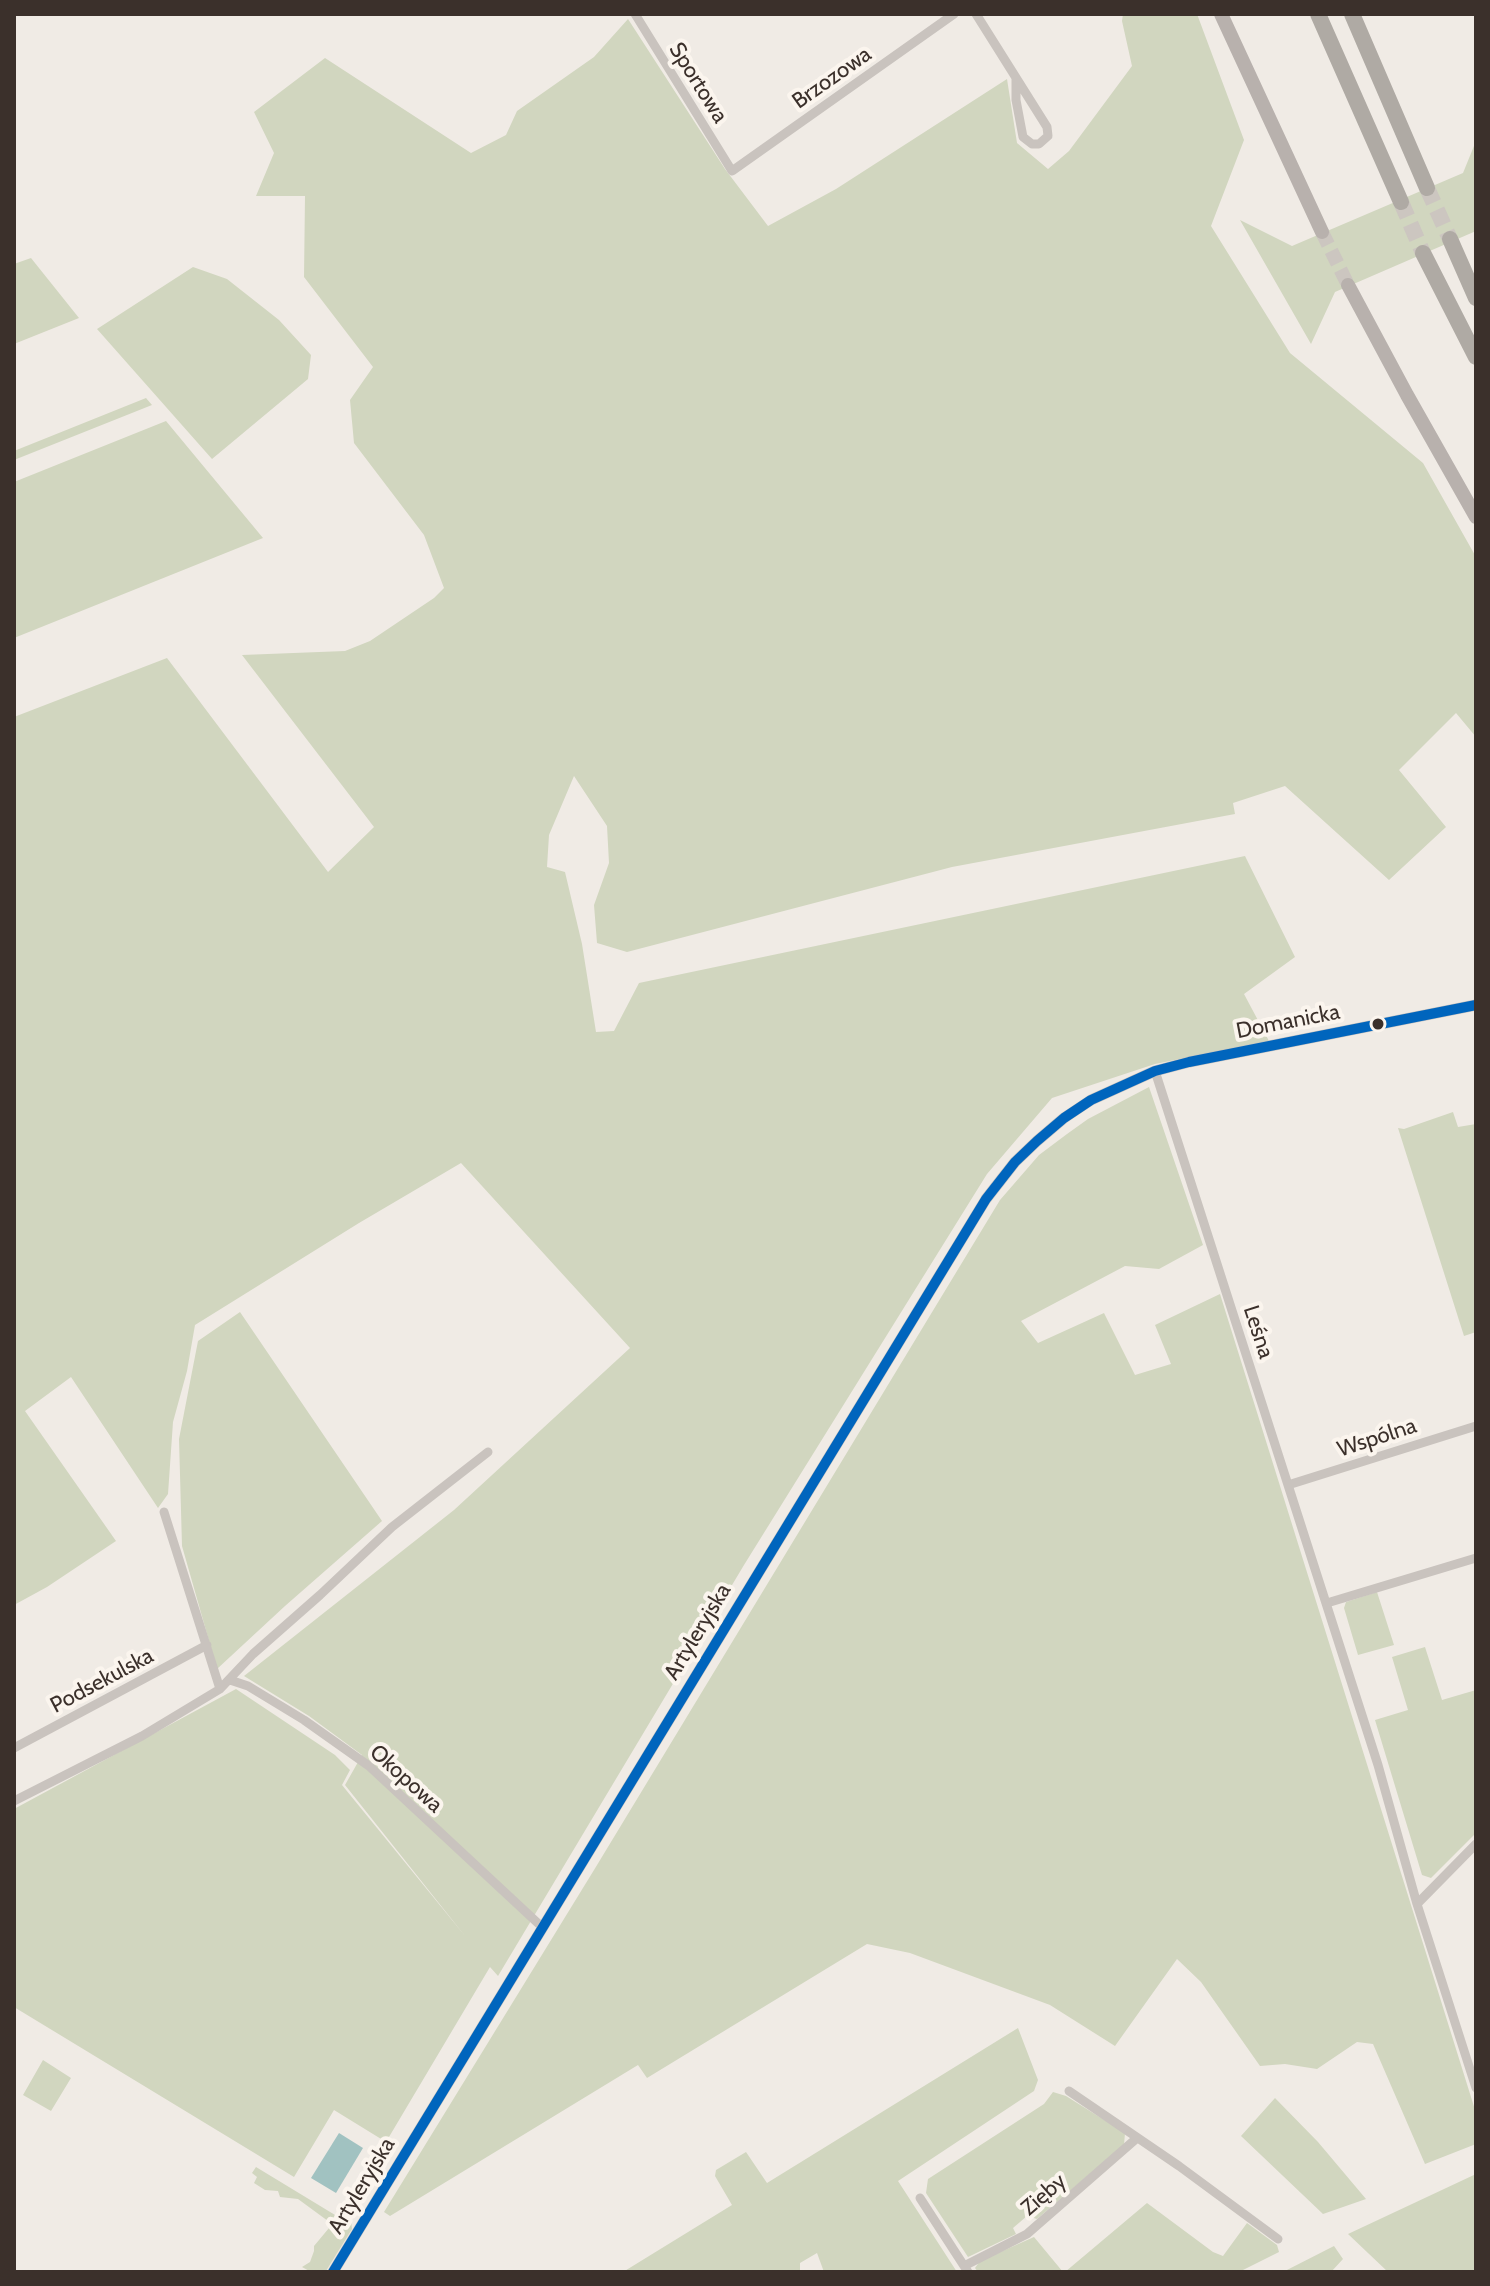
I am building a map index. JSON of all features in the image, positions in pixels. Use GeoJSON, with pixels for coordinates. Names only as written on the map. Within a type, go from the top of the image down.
{"type":"FeatureCollection","features":[{"type":"Feature","properties":{"kind":"highway"},"geometry":{"type":"LineString","coordinates":[[1318,14],[1401,202]]}},
{"type":"Feature","properties":{"kind":"highway"},"geometry":{"type":"LineString","coordinates":[[1352,14],[1427,188]]}},
{"type":"Feature","properties":{"kind":"highway"},"geometry":{"type":"LineString","coordinates":[[1450,239],[1476,298]]}},
{"type":"Feature","properties":{"kind":"highway"},"geometry":{"type":"LineString","coordinates":[[1423,253],[1476,357]]}},
{"type":"Feature","properties":{"kind":"main road"},"geometry":{"type":"LineString","coordinates":[[1221,14],[1322,232]]}},
{"type":"Feature","properties":{"kind":"main road"},"geometry":{"type":"LineString","coordinates":[[1348,285],[1476,517]]}},
{"type":"Feature","properties":{"kind":"street","name":"Sportowa"},"geometry":{"type":"LineString","coordinates":[[635,14],[732,171]]}},
{"type":"Feature","properties":{"kind":"street","name":"Brzozowa"},"geometry":{"type":"LineString","coordinates":[[732,171],[954,14]]}},
{"type":"Feature","properties":{"kind":"street"},"geometry":{"type":"LineString","coordinates":[[976,14],[1047,127],[1048,136],[1039,144],[1028,143],[1023,137],[1016,100],[1016,78]]}},
{"type":"Feature","properties":{"kind":"street","name":"Domanicka"},"geometry":{"type":"LineString","coordinates":[[1155,1071],[1476,1005]]}},
{"type":"Feature","properties":{"kind":"street","name":"Leśna"},"geometry":{"type":"LineString","coordinates":[[1155,1071],[1327,1603],[1476,2088]]}},
{"type":"Feature","properties":{"kind":"street","name":"Artyleryjska"},"geometry":{"type":"LineString","coordinates":[[333,2272],[986,1199],[1015,1162],[1064,1118],[1115,1088],[1155,1071]]}},
{"type":"Feature","properties":{"kind":"street","name":"Wspólna"},"geometry":{"type":"LineString","coordinates":[[1288,1485],[1476,1426]]}},
{"type":"Feature","properties":{"kind":"street"},"geometry":{"type":"LineString","coordinates":[[14,1801],[142,1736],[220,1689],[253,1654],[392,1527],[488,1452]]}},
{"type":"Feature","properties":{"kind":"street"},"geometry":{"type":"LineString","coordinates":[[164,1512],[220,1689]]}},
{"type":"Feature","properties":{"kind":"street"},"geometry":{"type":"LineString","coordinates":[[1327,1603],[1476,1558]]}},
{"type":"Feature","properties":{"kind":"street","name":"Podsekulska"},"geometry":{"type":"LineString","coordinates":[[14,1748],[207,1645]]}},
{"type":"Feature","properties":{"kind":"street","name":"Okopowa"},"geometry":{"type":"LineString","coordinates":[[230,1680],[248,1686],[304,1720],[369,1766],[542,1927]]}},
{"type":"Feature","properties":{"kind":"street"},"geometry":{"type":"LineString","coordinates":[[1417,1904],[1476,1844]]}},
{"type":"Feature","properties":{"kind":"street"},"geometry":{"type":"LineString","coordinates":[[1069,2091],[1278,2239]]}},
{"type":"Feature","properties":{"kind":"street","name":"Zięby"},"geometry":{"type":"LineString","coordinates":[[966,2269],[1027,2234],[1137,2138]]}},
{"type":"Feature","properties":{"kind":"street"},"geometry":{"type":"LineString","coordinates":[[920,2198],[966,2269]]}},
{"type":"Feature","properties":{"kind":"green space"},"geometry":{"type":"Polygon","coordinates":[[[1123,14],[1197,14],[1244,140],[1211,226],[1290,353],[1423,463],[1476,557],[1476,737],[1456,713],[1399,770],[1446,827],[1389,880],[1285,786],[1233,803],[1235,814],[952,867],[627,952],[597,943],[594,905],[609,863],[607,826],[574,776],[549,835],[547,867],[565,872],[582,944],[596,1032],[614,1031],[639,983],[1245,856],[1295,957],[1244,994],[1269,1041],[1155,1064],[1052,1098],[987,1174],[744,1565],[498,1976],[490,1967],[386,2142],[334,2110],[294,2177],[14,2007],[14,1809],[236,1689],[335,1755],[350,1770],[342,1785],[465,1936],[345,1785],[362,1755],[309,1716],[244,1676],[454,1510],[630,1348],[461,1163],[195,1325],[173,1422],[168,1494],[158,1508],[71,1377],[25,1411],[116,1541],[14,1605],[14,717],[167,658],[328,872],[374,827],[242,655],[345,651],[370,641],[444,588],[424,535],[354,443],[350,400],[373,367],[304,277],[305,196],[256,196],[274,153],[254,112],[325,58],[471,153],[506,135],[517,111],[594,57],[628,19],[725,169],[768,226],[836,189],[1007,79],[1017,143],[1048,169],[1069,151],[1132,66],[1123,14]]]}},
{"type":"Feature","properties":{"kind":"green space"},"geometry":{"type":"Polygon","coordinates":[[[1476,141],[1476,231],[1335,292],[1311,344],[1240,220],[1292,246],[1463,173],[1476,141]]]}},
{"type":"Feature","properties":{"kind":"green space"},"geometry":{"type":"Polygon","coordinates":[[[31,258],[79,318],[14,344],[14,264],[31,258]]]}},
{"type":"Feature","properties":{"kind":"green space"},"geometry":{"type":"Polygon","coordinates":[[[193,267],[227,279],[279,320],[311,355],[308,379],[212,459],[97,329],[193,267]]]}},
{"type":"Feature","properties":{"kind":"green space"},"geometry":{"type":"Polygon","coordinates":[[[146,398],[152,405],[14,460],[14,451],[146,398]]]}},
{"type":"Feature","properties":{"kind":"green space"},"geometry":{"type":"Polygon","coordinates":[[[166,421],[263,538],[14,638],[14,482],[166,421]]]}},
{"type":"Feature","properties":{"kind":"green space"},"geometry":{"type":"Polygon","coordinates":[[[1149,1087],[1203,1245],[1159,1269],[1125,1266],[1021,1321],[1038,1343],[1104,1313],[1135,1375],[1171,1364],[1155,1325],[1220,1294],[1476,2113],[1476,2144],[1425,2164],[1373,2044],[1357,2042],[1317,2069],[1285,2064],[1260,2066],[1201,1982],[1177,1959],[1115,2046],[1050,2005],[910,1953],[867,1944],[647,2078],[638,2065],[390,2216],[384,2212],[1000,1200],[1039,1155],[1088,1119],[1149,1087]]]}},
{"type":"Feature","properties":{"kind":"green space"},"geometry":{"type":"Polygon","coordinates":[[[1453,1112],[1458,1127],[1476,1124],[1476,1332],[1464,1336],[1398,1128],[1404,1129],[1453,1112]]]}},
{"type":"Feature","properties":{"kind":"green space"},"geometry":{"type":"Polygon","coordinates":[[[240,1312],[382,1521],[217,1669],[182,1546],[179,1439],[198,1341],[240,1312]]]}},
{"type":"Feature","properties":{"kind":"green space"},"geometry":{"type":"Polygon","coordinates":[[[1377,1592],[1394,1645],[1358,1655],[1344,1608],[1346,1602],[1377,1592]]]}},
{"type":"Feature","properties":{"kind":"green space"},"geometry":{"type":"Polygon","coordinates":[[[1425,1647],[1442,1700],[1476,1690],[1476,1833],[1431,1878],[1422,1875],[1375,1720],[1408,1710],[1392,1657],[1425,1647]]]}},
{"type":"Feature","properties":{"kind":"green space"},"geometry":{"type":"Polygon","coordinates":[[[1018,2028],[1038,2080],[1034,2091],[898,2181],[957,2272],[824,2272],[817,2253],[800,2263],[800,2272],[623,2272],[732,2205],[715,2176],[716,2170],[746,2152],[767,2183],[1018,2028]]]}},
{"type":"Feature","properties":{"kind":"green space"},"geometry":{"type":"Polygon","coordinates":[[[43,2060],[71,2078],[51,2111],[23,2095],[43,2060]]]}},
{"type":"Feature","properties":{"kind":"green space"},"geometry":{"type":"Polygon","coordinates":[[[1053,2092],[1066,2096],[1125,2133],[1124,2145],[1037,2219],[1027,2216],[1013,2228],[1016,2234],[968,2257],[926,2193],[928,2179],[1044,2104],[1053,2092]]]}},
{"type":"Feature","properties":{"kind":"green space"},"geometry":{"type":"Polygon","coordinates":[[[1275,2098],[1318,2142],[1366,2199],[1323,2214],[1241,2136],[1275,2098]]]}},
{"type":"Feature","properties":{"kind":"green space"},"geometry":{"type":"Polygon","coordinates":[[[256,2167],[340,2218],[343,2214],[351,2220],[352,2229],[326,2271],[311,2272],[302,2267],[310,2262],[314,2246],[329,2228],[328,2221],[298,2199],[280,2197],[278,2191],[265,2190],[254,2183],[257,2177],[252,2173],[256,2167]]]}},
{"type":"Feature","properties":{"kind":"green space"},"geometry":{"type":"Polygon","coordinates":[[[1476,2174],[1476,2272],[1388,2272],[1348,2234],[1476,2174]]]}},
{"type":"Feature","properties":{"kind":"green space"},"geometry":{"type":"Polygon","coordinates":[[[1147,2203],[1213,2252],[1223,2256],[1247,2223],[1277,2245],[1279,2252],[1239,2272],[1065,2272],[1147,2203]]]}},
{"type":"Feature","properties":{"kind":"green space"},"geometry":{"type":"Polygon","coordinates":[[[1034,2237],[1063,2272],[978,2272],[975,2268],[980,2261],[1034,2237]]]}},
{"type":"Feature","properties":{"kind":"green space"},"geometry":{"type":"Polygon","coordinates":[[[1334,2246],[1343,2259],[1331,2272],[1283,2272],[1334,2246]]]}},
{"type":"Feature","properties":{"kind":"water"},"geometry":{"type":"Polygon","coordinates":[[[339,2133],[363,2148],[336,2193],[311,2178],[339,2133]]]}},
{"type":"Feature","properties":{"kind":"tunnel"},"geometry":{"type":"LineString","coordinates":[[1427,188],[1450,239]]}},
{"type":"Feature","properties":{"kind":"tunnel"},"geometry":{"type":"LineString","coordinates":[[1401,202],[1423,253]]}},
{"type":"Feature","properties":{"kind":"tunnel"},"geometry":{"type":"LineString","coordinates":[[1322,232],[1348,285]]}},
{"type":"Feature","properties":{"kind":"transit line"},"geometry":{"type":"LineString","coordinates":[[333,2272],[986,1199],[1015,1162],[1064,1118],[1091,1100],[1155,1071],[1476,1005]]}}]}
